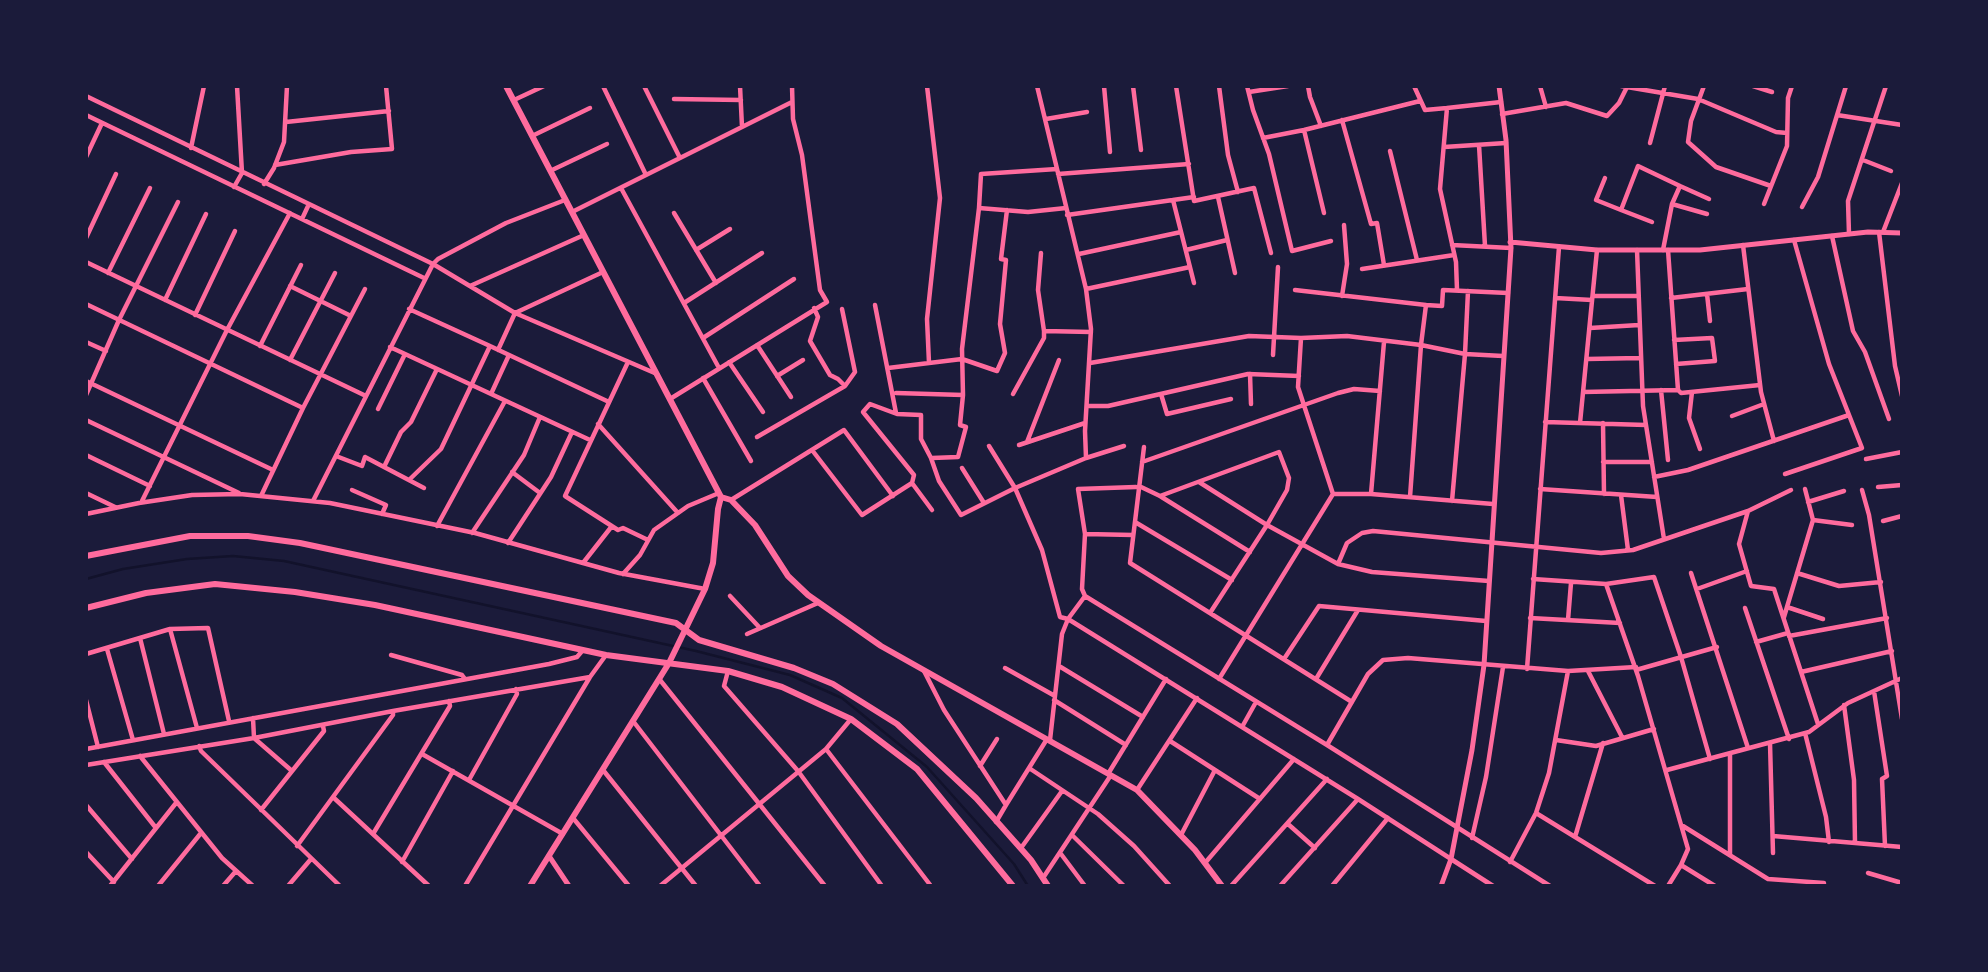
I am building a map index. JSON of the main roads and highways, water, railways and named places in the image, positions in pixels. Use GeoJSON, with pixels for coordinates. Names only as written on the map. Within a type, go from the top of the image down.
{"type":"FeatureCollection","features":[{"type":"Feature","properties":{"kind":"main road"},"geometry":{"type":"LineString","coordinates":[[506,86],[720,495],[713,563],[705,589],[671,660],[530,886]]}},
{"type":"Feature","properties":{"kind":"main road"},"geometry":{"type":"LineString","coordinates":[[720,495],[731,500],[755,525],[788,576],[818,603],[881,646],[1137,790],[1181,835],[1222,886]]}},
{"type":"Feature","properties":{"kind":"main road"},"geometry":{"type":"LineString","coordinates":[[86,556],[190,536],[248,536],[300,543],[676,623],[699,640],[794,668],[833,684],[897,724],[976,798],[1021,848],[1048,886]]}},
{"type":"Feature","properties":{"kind":"main road"},"geometry":{"type":"LineString","coordinates":[[86,608],[146,593],[215,584],[295,592],[375,605],[606,655],[652,663],[671,660],[728,671],[782,687],[850,719],[917,769],[1013,886]]}},
{"type":"Feature","properties":{"kind":"waterway"},"geometry":{"type":"LineString","coordinates":[[86,579],[123,569],[187,559],[233,556],[284,561],[696,651],[790,675],[842,698],[927,767],[1014,864],[1028,886]]}}]}
